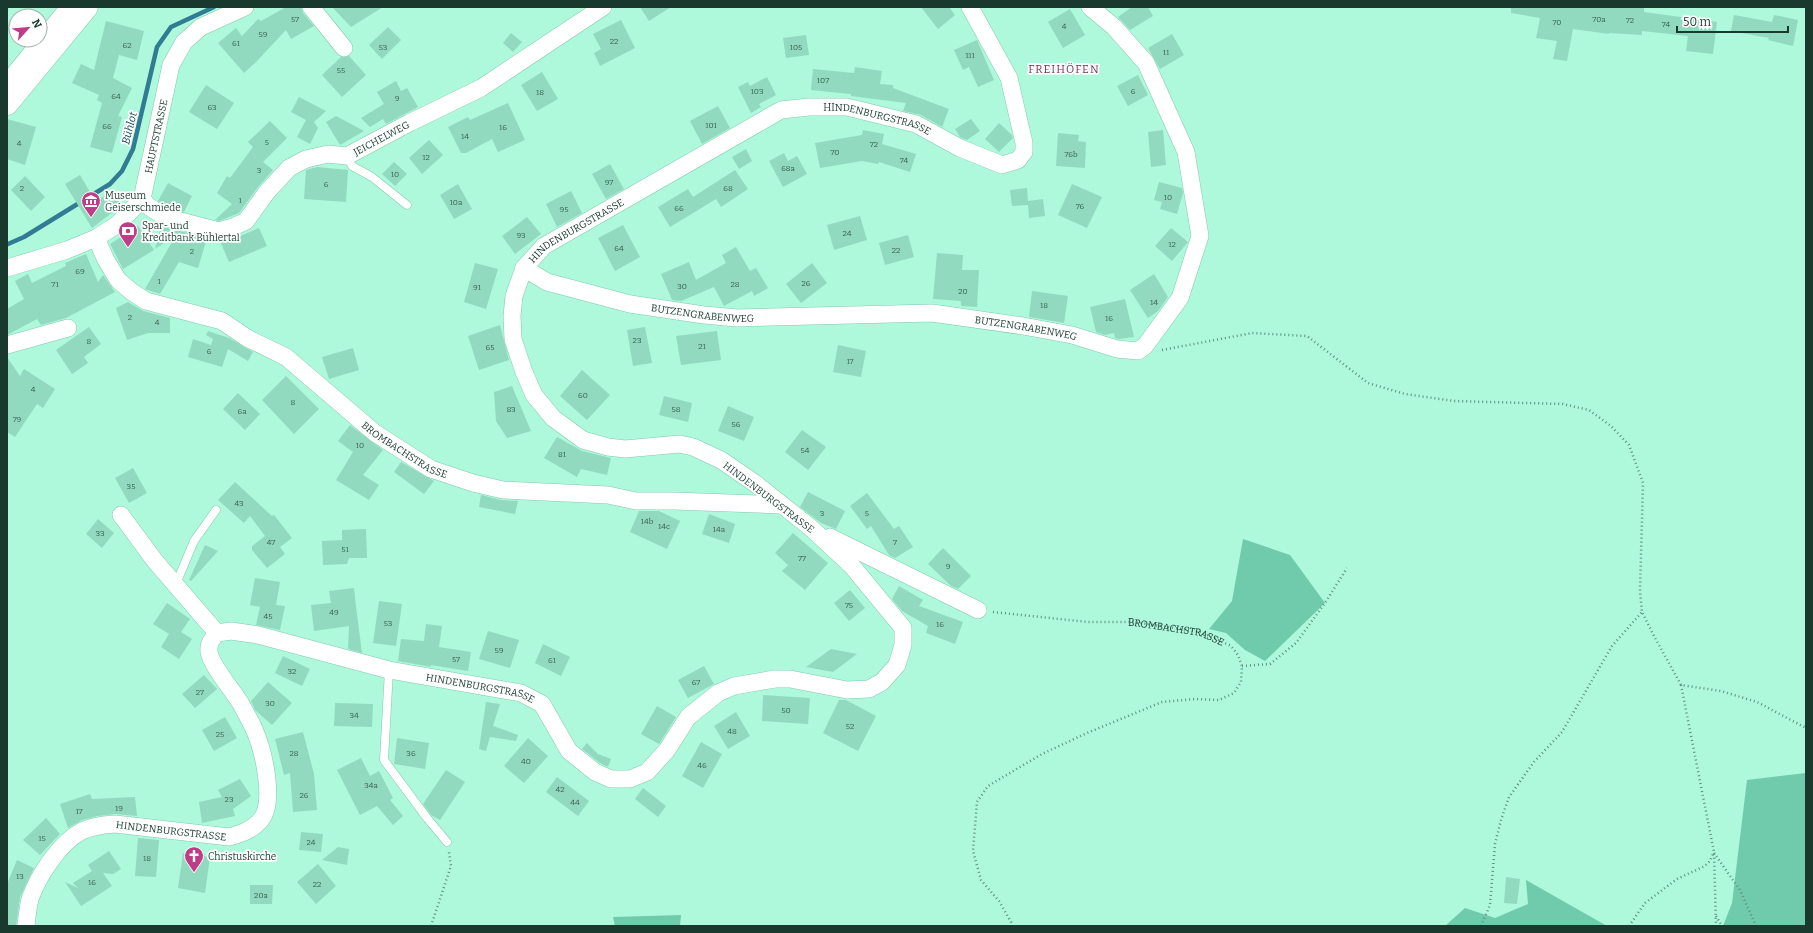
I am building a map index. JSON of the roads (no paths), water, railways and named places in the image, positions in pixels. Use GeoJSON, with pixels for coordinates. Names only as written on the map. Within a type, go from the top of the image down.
{"type":"FeatureCollection","features":[{"type":"Feature","properties":{"kind":"main road"},"geometry":{"type":"LineString","coordinates":[[7,104],[87,7]]}},
{"type":"Feature","properties":{"kind":"street"},"geometry":{"type":"LineString","coordinates":[[7,83],[69,7]]}},
{"type":"Feature","properties":{"kind":"street","name":"HAUPTSTRASSE"},"geometry":{"type":"LineString","coordinates":[[142,199],[171,65],[184,42],[202,27],[246,7]]}},
{"type":"Feature","properties":{"kind":"street"},"geometry":{"type":"LineString","coordinates":[[311,7],[344,48]]}},
{"type":"Feature","properties":{"kind":"street","name":"JEICHELWEG"},"geometry":{"type":"LineString","coordinates":[[142,199],[148,206],[165,217],[219,231],[233,227],[246,221],[266,193],[289,168],[306,159],[328,154],[347,156],[409,123],[482,88],[603,7]]}},
{"type":"Feature","properties":{"kind":"street","name":"HINDENBURGSTRASSE"},"geometry":{"type":"LineString","coordinates":[[26,926],[30,898],[49,862],[65,844],[82,831],[99,826],[115,824],[229,837],[245,832],[260,822],[267,809],[267,779],[262,757],[255,730],[209,652],[211,640],[217,633],[231,631],[258,635],[389,670],[521,693],[542,704],[569,751],[595,772],[611,779],[630,779],[647,772],[667,750],[688,717],[718,693],[734,686],[775,678],[812,682],[847,690],[869,689],[882,682],[897,665],[903,645],[903,628],[852,566],[811,528],[756,484],[721,460],[693,447],[680,444],[625,449],[608,447],[583,440],[553,418],[534,395],[524,372],[513,339],[512,316],[514,296],[524,268],[544,246],[781,110],[808,107],[847,107],[916,124],[960,148],[1002,164],[1018,160],[1024,152],[1024,143],[1009,78],[970,7]]}},
{"type":"Feature","properties":{"kind":"street","name":"BUTZENGRABENWEG"},"geometry":{"type":"LineString","coordinates":[[524,268],[547,282],[630,304],[682,312],[737,318],[932,314],[1072,335],[1117,348],[1138,351],[1145,346],[1180,298],[1200,236],[1186,152],[1146,63],[1114,27],[1090,7]]}},
{"type":"Feature","properties":{"kind":"street"},"geometry":{"type":"LineString","coordinates":[[8,266],[67,250],[96,238],[118,224],[142,199]]}},
{"type":"Feature","properties":{"kind":"street","name":"BROMBACHSTRASSE"},"geometry":{"type":"LineString","coordinates":[[96,238],[106,260],[118,280],[132,292],[146,301],[222,321],[247,338],[286,357],[375,433],[431,469],[473,483],[503,490],[608,495],[636,501],[781,505]]}},
{"type":"Feature","properties":{"kind":"street"},"geometry":{"type":"LineString","coordinates":[[7,345],[68,328]]}},
{"type":"Feature","properties":{"kind":"street"},"geometry":{"type":"LineString","coordinates":[[121,515],[217,633]]}},
{"type":"Feature","properties":{"kind":"street"},"geometry":{"type":"LineString","coordinates":[[811,528],[978,610]]}},
{"type":"Feature","properties":{"kind":"lane"},"geometry":{"type":"LineString","coordinates":[[347,156],[352,166],[372,177],[407,205]]}},
{"type":"Feature","properties":{"kind":"lane"},"geometry":{"type":"LineString","coordinates":[[176,584],[194,541],[216,510]]}},
{"type":"Feature","properties":{"kind":"lane"},"geometry":{"type":"LineString","coordinates":[[389,670],[384,760],[427,818],[447,842]]}},
{"type":"Feature","properties":{"kind":"waterway","name":"Bühlot"},"geometry":{"type":"LineString","coordinates":[[8,244],[24,237],[110,184],[122,171],[133,149],[157,47],[171,27],[214,7]]}},
{"type":"Feature","properties":{"kind":"place","name":"Museum Geiserschmiede"},"geometry":{"type":"Point","coordinates":[91,218]}},
{"type":"Feature","properties":{"kind":"place","name":"Spar- und Kreditbank Bühlertal"},"geometry":{"type":"Point","coordinates":[128,248]}},
{"type":"Feature","properties":{"kind":"place","name":"Christuskirche"},"geometry":{"type":"Point","coordinates":[194,873]}},
{"type":"Feature","properties":{"kind":"district","name":"FREIHÖFEN"},"geometry":{"type":"Point","coordinates":[1064,69]}}]}
